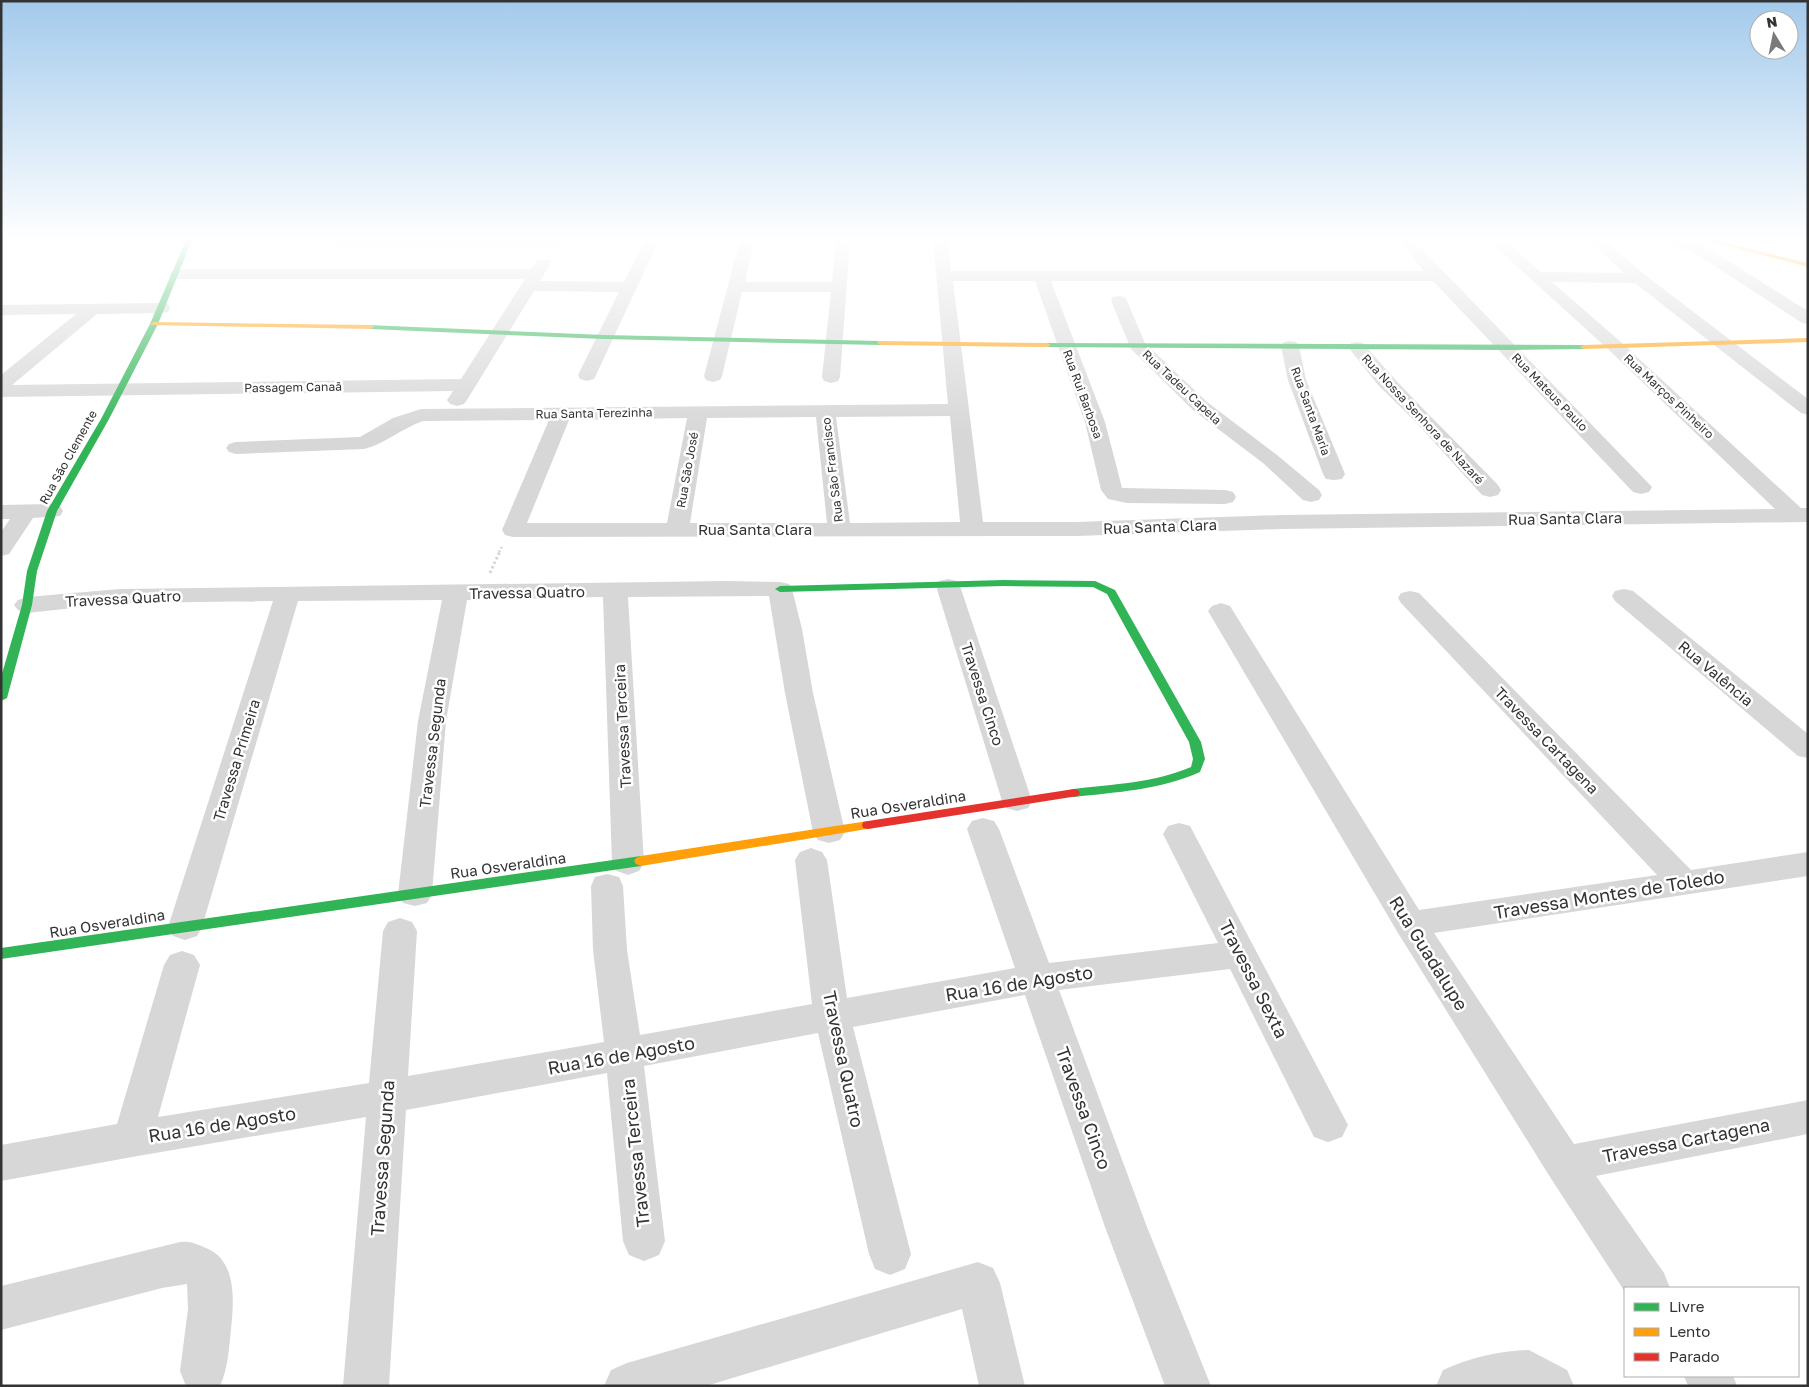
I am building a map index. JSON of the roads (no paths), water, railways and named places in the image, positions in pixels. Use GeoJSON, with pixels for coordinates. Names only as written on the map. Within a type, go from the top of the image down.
{"type":"FeatureCollection","features":[{"type":"Feature","properties":{"kind":"street","name":"Rua São Clemente"},"geometry":{"type":"LineString","coordinates":[[1,698],[27,605],[32,571],[52,511],[120,391],[163,305]]}},
{"type":"Feature","properties":{"kind":"street"},"geometry":{"type":"LineString","coordinates":[[448,415],[516,305]]}},
{"type":"Feature","properties":{"kind":"street"},"geometry":{"type":"LineString","coordinates":[[587,375],[621,305]]}},
{"type":"Feature","properties":{"kind":"street"},"geometry":{"type":"LineString","coordinates":[[713,376],[731,305]]}},
{"type":"Feature","properties":{"kind":"street"},"geometry":{"type":"LineString","coordinates":[[831,377],[838,305]]}},
{"type":"Feature","properties":{"kind":"street"},"geometry":{"type":"LineString","coordinates":[[947,305],[972,529]]}},
{"type":"Feature","properties":{"kind":"street","name":"Rua Rui Barbosa"},"geometry":{"type":"LineString","coordinates":[[1051,305],[1095,422],[1110,483],[1116,494],[1127,496],[1225,497]]}},
{"type":"Feature","properties":{"kind":"street","name":"Rua Tadeu Capela"},"geometry":{"type":"LineString","coordinates":[[1120,305],[1137,345],[1200,406],[1270,459],[1311,495]]}},
{"type":"Feature","properties":{"kind":"street","name":"Rua Mateus Paulo"},"geometry":{"type":"LineString","coordinates":[[1465,305],[1641,487]]}},
{"type":"Feature","properties":{"kind":"street","name":"Rua Marços Pinheiro"},"geometry":{"type":"LineString","coordinates":[[1569,305],[1802,515]]}},
{"type":"Feature","properties":{"kind":"street"},"geometry":{"type":"LineString","coordinates":[[1673,305],[1808,408]]}},
{"type":"Feature","properties":{"kind":"street"},"geometry":{"type":"LineString","coordinates":[[1786,305],[1808,319]]}},
{"type":"Feature","properties":{"kind":"street"},"geometry":{"type":"LineString","coordinates":[[1,310],[162,308]]}},
{"type":"Feature","properties":{"kind":"street"},"geometry":{"type":"LineString","coordinates":[[1,385],[93,309]]}},
{"type":"Feature","properties":{"kind":"street"},"geometry":{"type":"LineString","coordinates":[[154,324],[401,327],[604,337],[835,343],[1508,348],[1616,347],[1808,340]]}},
{"type":"Feature","properties":{"kind":"street","name":"Rua Santa Maria"},"geometry":{"type":"LineString","coordinates":[[1290,346],[1297,380],[1334,474]]}},
{"type":"Feature","properties":{"kind":"street","name":"Rua Nossa Senhora de Nazaré"},"geometry":{"type":"LineString","coordinates":[[1357,347],[1385,381],[1423,418],[1490,490]]}},
{"type":"Feature","properties":{"kind":"street","name":"Passagem Canaã"},"geometry":{"type":"LineString","coordinates":[[1,392],[467,385]]}},
{"type":"Feature","properties":{"kind":"street","name":"Rua São Francisco"},"geometry":{"type":"LineString","coordinates":[[825,410],[839,529]]}},
{"type":"Feature","properties":{"kind":"street","name":"Rua Santa Terezinha"},"geometry":{"type":"LineString","coordinates":[[236,448],[364,442],[410,418],[421,416],[958,410]]}},
{"type":"Feature","properties":{"kind":"street","name":"Rua São José"},"geometry":{"type":"LineString","coordinates":[[677,529],[698,412]]}},
{"type":"Feature","properties":{"kind":"street","name":"Rua Santa Clara"},"geometry":{"type":"LineString","coordinates":[[562,413],[513,530],[1076,529],[1281,522],[1802,515]]}},
{"type":"Feature","properties":{"kind":"street"},"geometry":{"type":"LineString","coordinates":[[1,548],[27,511]]}},
{"type":"Feature","properties":{"kind":"street"},"geometry":{"type":"LineString","coordinates":[[1,512],[52,511]]}},
{"type":"Feature","properties":{"kind":"street","name":"Rua Osveraldina"},"geometry":{"type":"LineString","coordinates":[[1,954],[415,894],[617,874],[820,846],[1018,802],[1148,783],[1187,774],[1196,769],[1199,759],[1195,742],[1111,592],[1095,584],[1004,583],[948,586]]}},
{"type":"Feature","properties":{"kind":"street"},"geometry":{"type":"LineString","coordinates":[[780,589],[948,586]]}},
{"type":"Feature","properties":{"kind":"street","name":"Travessa Cinco"},"geometry":{"type":"LineString","coordinates":[[948,586],[1018,802]]}},
{"type":"Feature","properties":{"kind":"street","name":"Travessa Quatro"},"geometry":{"type":"LineString","coordinates":[[27,605],[120,596],[484,593],[726,588],[780,589],[789,629],[820,846],[832,1016],[890,1254]]}},
{"type":"Feature","properties":{"kind":"street","name":"Travessa Terceira"},"geometry":{"type":"LineString","coordinates":[[616,590],[617,874],[609,948],[624,1055],[644,1240]]}},
{"type":"Feature","properties":{"kind":"street","name":"Travessa Segunda"},"geometry":{"type":"LineString","coordinates":[[415,894],[432,721],[456,593]]}},
{"type":"Feature","properties":{"kind":"street","name":"Travessa Primeira"},"geometry":{"type":"LineString","coordinates":[[185,927],[288,594]]}},
{"type":"Feature","properties":{"kind":"street","name":"Rua Valência"},"geometry":{"type":"LineString","coordinates":[[1624,596],[1808,749]]}},
{"type":"Feature","properties":{"kind":"street","name":"Travessa Cartagena"},"geometry":{"type":"LineString","coordinates":[[1410,598],[1684,883]]}},
{"type":"Feature","properties":{"kind":"street","name":"Rua Guadalupe"},"geometry":{"type":"LineString","coordinates":[[1221,611],[1410,924],[1564,1164],[1647,1287]]}},
{"type":"Feature","properties":{"kind":"street","name":"Travessa Cinco"},"geometry":{"type":"LineString","coordinates":[[983,829],[1126,1227],[1188,1386]]}},
{"type":"Feature","properties":{"kind":"street","name":"Travessa Sexta"},"geometry":{"type":"LineString","coordinates":[[1179,834],[1328,1125]]}},
{"type":"Feature","properties":{"kind":"street","name":"Travessa Montes de Toledo"},"geometry":{"type":"LineString","coordinates":[[1410,924],[1808,864]]}},
{"type":"Feature","properties":{"kind":"street","name":"Travessa Segunda"},"geometry":{"type":"LineString","coordinates":[[366,1386],[386,1097],[400,931]]}},
{"type":"Feature","properties":{"kind":"street","name":"Rua 16 de Agosto"},"geometry":{"type":"LineString","coordinates":[[1,1163],[624,1055],[1038,978],[1241,954]]}},
{"type":"Feature","properties":{"kind":"street"},"geometry":{"type":"LineString","coordinates":[[132,1139],[182,965]]}},
{"type":"Feature","properties":{"kind":"street","name":"Travessa Cartagena"},"geometry":{"type":"LineString","coordinates":[[1564,1164],[1808,1117]]}},
{"type":"Feature","properties":{"kind":"street"},"geometry":{"type":"LineString","coordinates":[[1,1308],[162,1267],[186,1263],[196,1264],[208,1276],[209,1285],[210,1307],[203,1371]]}},
{"type":"Feature","properties":{"kind":"street"},"geometry":{"type":"LineString","coordinates":[[627,1386],[978,1283],[1002,1386]]}},
{"type":"Feature","properties":{"kind":"street"},"geometry":{"type":"LineString","coordinates":[[1459,1386],[1505,1374],[1529,1373],[1551,1386]]}}]}
